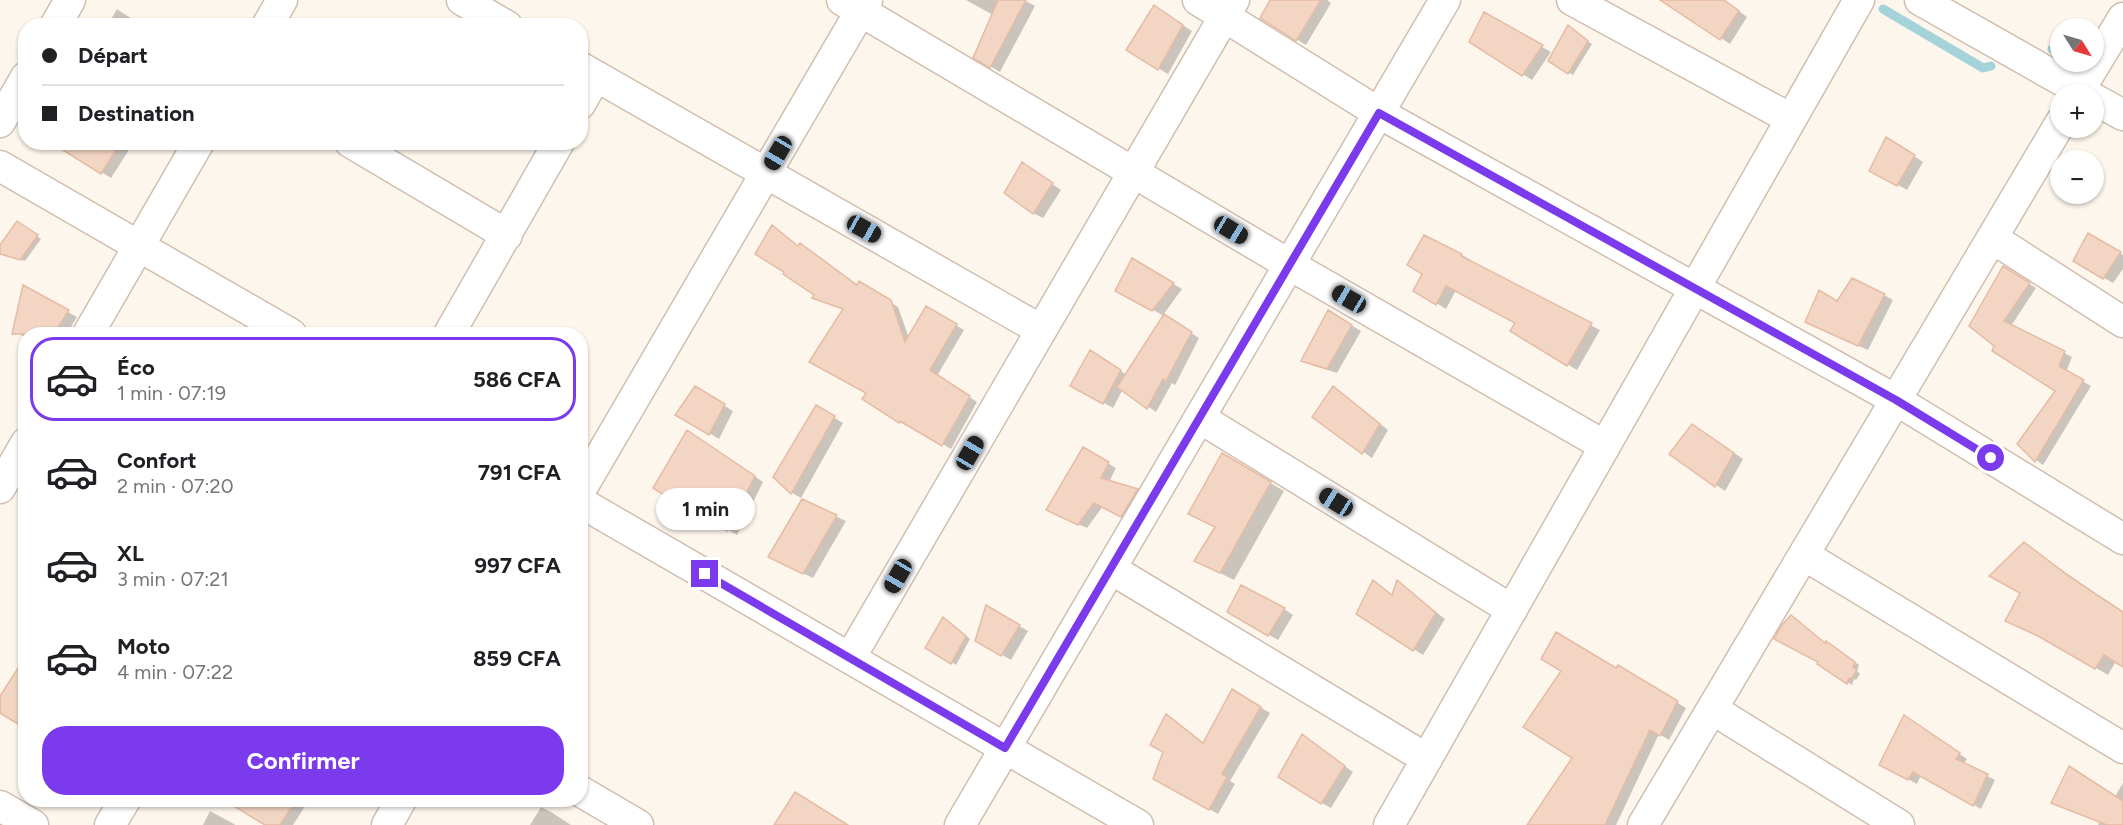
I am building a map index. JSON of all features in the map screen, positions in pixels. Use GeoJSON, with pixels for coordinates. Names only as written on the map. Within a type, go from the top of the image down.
{"type":"FeatureCollection","features":[{"type":"Feature","properties":{"kind":"street"},"geometry":{"type":"LineString","coordinates":[[60,18],[70,0]]}},
{"type":"Feature","properties":{"kind":"street"},"geometry":{"type":"LineString","coordinates":[[272,18],[282,0]]}},
{"type":"Feature","properties":{"kind":"street"},"geometry":{"type":"LineString","coordinates":[[462,0],[493,18]]}},
{"type":"Feature","properties":{"kind":"street"},"geometry":{"type":"LineString","coordinates":[[1198,0],[1229,8],[1379,113],[1896,400],[2123,539]]}},
{"type":"Feature","properties":{"kind":"street"},"geometry":{"type":"LineString","coordinates":[[960,825],[1445,0]]}},
{"type":"Feature","properties":{"kind":"street"},"geometry":{"type":"LineString","coordinates":[[1572,0],[1791,119]]}},
{"type":"Feature","properties":{"kind":"street"},"geometry":{"type":"LineString","coordinates":[[1389,825],[1859,0]]}},
{"type":"Feature","properties":{"kind":"street"},"geometry":{"type":"LineString","coordinates":[[1920,0],[2065,84]]}},
{"type":"Feature","properties":{"kind":"street"},"geometry":{"type":"LineString","coordinates":[[588,477],[766,173],[856,4],[1290,265],[1605,446]]}},
{"type":"Feature","properties":{"kind":"street"},"geometry":{"type":"LineString","coordinates":[[850,658],[1229,8]]}},
{"type":"Feature","properties":{"kind":"street"},"geometry":{"type":"LineString","coordinates":[[2090,84],[2123,18]]}},
{"type":"Feature","properties":{"kind":"street"},"geometry":{"type":"LineString","coordinates":[[588,72],[1041,330]]}},
{"type":"Feature","properties":{"kind":"street"},"geometry":{"type":"LineString","coordinates":[[0,122],[18,91]]}},
{"type":"Feature","properties":{"kind":"street"},"geometry":{"type":"LineString","coordinates":[[2104,106],[2123,116]]}},
{"type":"Feature","properties":{"kind":"street"},"geometry":{"type":"LineString","coordinates":[[1643,825],[2051,138]]}},
{"type":"Feature","properties":{"kind":"street"},"geometry":{"type":"LineString","coordinates":[[92,327],[194,150]]}},
{"type":"Feature","properties":{"kind":"street"},"geometry":{"type":"LineString","coordinates":[[364,150],[507,235]]}},
{"type":"Feature","properties":{"kind":"street"},"geometry":{"type":"LineString","coordinates":[[453,327],[555,150]]}},
{"type":"Feature","properties":{"kind":"street"},"geometry":{"type":"LineString","coordinates":[[0,166],[279,327]]}},
{"type":"Feature","properties":{"kind":"street"},"geometry":{"type":"LineString","coordinates":[[1992,238],[2123,322]]}},
{"type":"Feature","properties":{"kind":"street"},"geometry":{"type":"LineString","coordinates":[[1200,418],[1512,610]]}},
{"type":"Feature","properties":{"kind":"street"},"geometry":{"type":"LineString","coordinates":[[1,482],[18,456]]}},
{"type":"Feature","properties":{"kind":"street"},"geometry":{"type":"LineString","coordinates":[[588,507],[1138,825]]}},
{"type":"Feature","properties":{"kind":"street"},"geometry":{"type":"LineString","coordinates":[[1804,555],[2123,748]]}},
{"type":"Feature","properties":{"kind":"street"},"geometry":{"type":"LineString","coordinates":[[1111,569],[1427,759]]}},
{"type":"Feature","properties":{"kind":"street"},"geometry":{"type":"LineString","coordinates":[[1712,709],[1899,825]]}},
{"type":"Feature","properties":{"kind":"street"},"geometry":{"type":"LineString","coordinates":[[588,797],[638,825]]}},
{"type":"Feature","properties":{"kind":"street"},"geometry":{"type":"LineString","coordinates":[[0,806],[33,825]]}},
{"type":"Feature","properties":{"kind":"street"},"geometry":{"type":"LineString","coordinates":[[111,825],[121,807]]}},
{"type":"Feature","properties":{"kind":"street"},"geometry":{"type":"LineString","coordinates":[[387,825],[397,807]]}},
{"type":"Feature","properties":{"kind":"building"},"geometry":{"type":"Polygon","coordinates":[[[998,0],[1026,0],[990,68],[973,58],[998,0]]]}},
{"type":"Feature","properties":{"kind":"building"},"geometry":{"type":"Polygon","coordinates":[[[1270,0],[1321,0],[1296,41],[1260,18],[1270,0]]]}},
{"type":"Feature","properties":{"kind":"building"},"geometry":{"type":"Polygon","coordinates":[[[1660,0],[1724,0],[1739,11],[1720,40],[1660,0]]]}},
{"type":"Feature","properties":{"kind":"building"},"geometry":{"type":"Polygon","coordinates":[[[1154,5],[1183,25],[1158,70],[1126,50],[1154,5]]]}},
{"type":"Feature","properties":{"kind":"building"},"geometry":{"type":"Polygon","coordinates":[[[1484,12],[1543,45],[1522,76],[1469,42],[1484,12]]]}},
{"type":"Feature","properties":{"kind":"building"},"geometry":{"type":"Polygon","coordinates":[[[1568,25],[1588,41],[1568,74],[1548,61],[1568,25]]]}},
{"type":"Feature","properties":{"kind":"building"},"geometry":{"type":"Polygon","coordinates":[[[1886,137],[1915,155],[1897,186],[1869,171],[1886,137]]]}},
{"type":"Feature","properties":{"kind":"building"},"geometry":{"type":"Polygon","coordinates":[[[63,150],[116,150],[101,174],[63,150]]]}},
{"type":"Feature","properties":{"kind":"building"},"geometry":{"type":"Polygon","coordinates":[[[1022,162],[1053,183],[1033,214],[1004,193],[1022,162]]]}},
{"type":"Feature","properties":{"kind":"building"},"geometry":{"type":"Polygon","coordinates":[[[17,221],[38,235],[20,260],[0,254],[0,245],[17,221]]]}},
{"type":"Feature","properties":{"kind":"building"},"geometry":{"type":"Polygon","coordinates":[[[772,225],[798,246],[800,243],[857,285],[859,281],[891,300],[905,342],[926,306],[957,324],[930,370],[970,396],[942,446],[900,421],[899,423],[862,399],[866,393],[809,362],[843,309],[812,298],[814,295],[755,254],[772,225]]]}},
{"type":"Feature","properties":{"kind":"building"},"geometry":{"type":"Polygon","coordinates":[[[2088,233],[2121,252],[2103,279],[2073,261],[2088,233]]]}},
{"type":"Feature","properties":{"kind":"building"},"geometry":{"type":"Polygon","coordinates":[[[1424,235],[1592,323],[1567,366],[1510,331],[1515,323],[1446,286],[1436,305],[1413,291],[1422,274],[1407,265],[1424,235]]]}},
{"type":"Feature","properties":{"kind":"building"},"geometry":{"type":"Polygon","coordinates":[[[1132,258],[1174,283],[1152,311],[1115,291],[1132,258]]]}},
{"type":"Feature","properties":{"kind":"building"},"geometry":{"type":"Polygon","coordinates":[[[2003,266],[2030,283],[2004,321],[2065,351],[2059,366],[2084,380],[2035,462],[2017,444],[2055,391],[1992,351],[1994,346],[1969,326],[2003,266]]]}},
{"type":"Feature","properties":{"kind":"building"},"geometry":{"type":"Polygon","coordinates":[[[1852,278],[1885,294],[1858,346],[1805,322],[1819,290],[1837,301],[1852,278]]]}},
{"type":"Feature","properties":{"kind":"building"},"geometry":{"type":"Polygon","coordinates":[[[23,285],[69,310],[58,327],[18,327],[18,334],[12,334],[23,285]]]}},
{"type":"Feature","properties":{"kind":"building"},"geometry":{"type":"Polygon","coordinates":[[[1328,310],[1352,325],[1327,369],[1301,361],[1328,310]]]}},
{"type":"Feature","properties":{"kind":"building"},"geometry":{"type":"Polygon","coordinates":[[[1164,314],[1192,332],[1166,381],[1163,379],[1147,409],[1117,387],[1164,314]]]}},
{"type":"Feature","properties":{"kind":"building"},"geometry":{"type":"Polygon","coordinates":[[[1090,350],[1121,370],[1103,404],[1070,386],[1090,350]]]}},
{"type":"Feature","properties":{"kind":"building"},"geometry":{"type":"Polygon","coordinates":[[[695,386],[725,404],[709,435],[675,415],[695,386]]]}},
{"type":"Feature","properties":{"kind":"building"},"geometry":{"type":"Polygon","coordinates":[[[1333,386],[1380,424],[1362,454],[1312,417],[1333,386]]]}},
{"type":"Feature","properties":{"kind":"building"},"geometry":{"type":"Polygon","coordinates":[[[816,405],[835,416],[791,494],[773,477],[816,405]]]}},
{"type":"Feature","properties":{"kind":"building"},"geometry":{"type":"Polygon","coordinates":[[[1692,424],[1734,453],[1715,487],[1669,454],[1692,424]]]}},
{"type":"Feature","properties":{"kind":"building"},"geometry":{"type":"Polygon","coordinates":[[[687,430],[755,476],[727,531],[685,507],[685,509],[653,488],[687,430]]]}},
{"type":"Feature","properties":{"kind":"building"},"geometry":{"type":"Polygon","coordinates":[[[1083,447],[1109,462],[1101,478],[1138,489],[1121,517],[1094,503],[1078,525],[1046,510],[1083,447]]]}},
{"type":"Feature","properties":{"kind":"building"},"geometry":{"type":"Polygon","coordinates":[[[1222,453],[1271,482],[1220,573],[1194,561],[1215,527],[1188,514],[1222,453]]]}},
{"type":"Feature","properties":{"kind":"building"},"geometry":{"type":"Polygon","coordinates":[[[802,499],[837,515],[803,574],[768,557],[802,499]]]}},
{"type":"Feature","properties":{"kind":"building"},"geometry":{"type":"Polygon","coordinates":[[[2024,542],[2070,577],[2123,612],[2123,667],[2104,655],[2095,669],[2038,636],[2005,621],[2020,593],[1989,576],[2024,542]]]}},
{"type":"Feature","properties":{"kind":"building"},"geometry":{"type":"Polygon","coordinates":[[[1373,580],[1392,595],[1397,580],[1436,613],[1413,651],[1356,614],[1373,580]]]}},
{"type":"Feature","properties":{"kind":"building"},"geometry":{"type":"Polygon","coordinates":[[[1241,585],[1285,608],[1268,636],[1227,612],[1241,585]]]}},
{"type":"Feature","properties":{"kind":"building"},"geometry":{"type":"Polygon","coordinates":[[[986,605],[1020,625],[1001,656],[975,641],[986,605]]]}},
{"type":"Feature","properties":{"kind":"building"},"geometry":{"type":"Polygon","coordinates":[[[1791,615],[1825,643],[1826,641],[1855,662],[1853,667],[1857,670],[1851,679],[1849,678],[1847,684],[1817,664],[1818,662],[1774,639],[1791,615]]]}},
{"type":"Feature","properties":{"kind":"building"},"geometry":{"type":"Polygon","coordinates":[[[943,617],[966,636],[951,664],[925,648],[943,617]]]}},
{"type":"Feature","properties":{"kind":"building"},"geometry":{"type":"Polygon","coordinates":[[[1556,632],[1678,701],[1660,736],[1650,730],[1605,825],[1527,825],[1572,758],[1523,727],[1561,671],[1541,659],[1556,632]]]}},
{"type":"Feature","properties":{"kind":"building"},"geometry":{"type":"Polygon","coordinates":[[[18,668],[18,724],[0,713],[0,696],[18,668]]]}},
{"type":"Feature","properties":{"kind":"building"},"geometry":{"type":"Polygon","coordinates":[[[1232,689],[1261,707],[1222,774],[1227,777],[1209,810],[1153,779],[1163,752],[1150,745],[1166,714],[1203,743],[1232,689]]]}},
{"type":"Feature","properties":{"kind":"building"},"geometry":{"type":"Polygon","coordinates":[[[1904,715],[1960,753],[1956,759],[1988,774],[1973,806],[1913,772],[1908,780],[1879,765],[1904,715]]]}},
{"type":"Feature","properties":{"kind":"building"},"geometry":{"type":"Polygon","coordinates":[[[1302,734],[1345,766],[1321,804],[1278,777],[1302,734]]]}},
{"type":"Feature","properties":{"kind":"building"},"geometry":{"type":"Polygon","coordinates":[[[2069,766],[2123,801],[2123,825],[2107,825],[2051,803],[2069,766]]]}},
{"type":"Feature","properties":{"kind":"building"},"geometry":{"type":"Polygon","coordinates":[[[795,792],[848,825],[774,825],[795,792]]]}},
{"type":"Feature","properties":{"kind":"building"},"geometry":{"type":"Polygon","coordinates":[[[235,807],[292,807],[280,825],[265,825],[235,807]]]}},
{"type":"Feature","properties":{"kind":"waterway"},"geometry":{"type":"LineString","coordinates":[[1883,9],[1983,68],[1991,66]]}},
{"type":"Feature","properties":{"kind":"route"},"geometry":{"type":"LineString","coordinates":[[705,574],[1005,748],[1379,113],[1896,400],[1991,458]]}}]}
